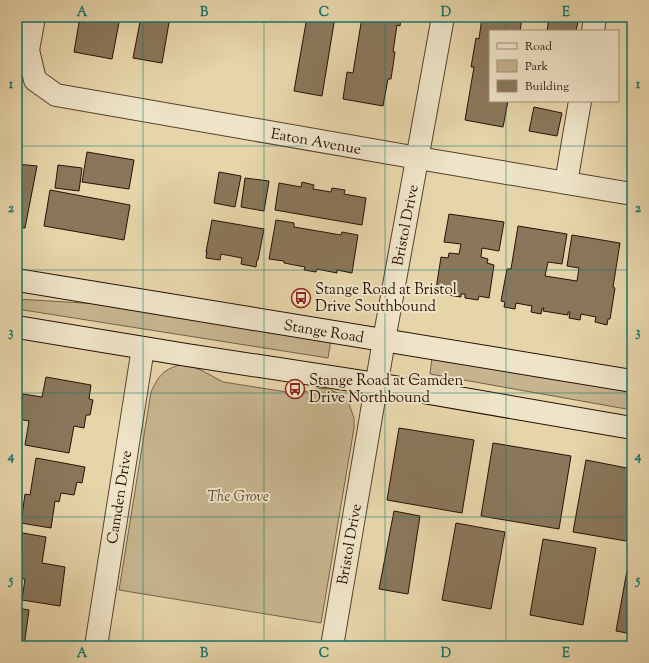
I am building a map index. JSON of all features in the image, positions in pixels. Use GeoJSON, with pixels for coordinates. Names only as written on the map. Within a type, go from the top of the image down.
{"type":"FeatureCollection","features":[{"type":"Feature","properties":{"kind":"street","name":"Eaton Avenue"},"geometry":{"type":"LineString","coordinates":[[34,17],[28,50],[35,80],[56,95],[632,194]]}},
{"type":"Feature","properties":{"kind":"street","name":"Bristol Drive"},"geometry":{"type":"LineString","coordinates":[[332,646],[384,340],[443,17]]}},
{"type":"Feature","properties":{"kind":"street"},"geometry":{"type":"LineString","coordinates":[[593,30],[595,17]]}},
{"type":"Feature","properties":{"kind":"street"},"geometry":{"type":"LineString","coordinates":[[566,183],[580,102]]}},
{"type":"Feature","properties":{"kind":"street","name":"Stange Road"},"geometry":{"type":"LineString","coordinates":[[17,280],[632,381]]}},
{"type":"Feature","properties":{"kind":"street"},"geometry":{"type":"LineString","coordinates":[[17,327],[377,384],[632,428]]}},
{"type":"Feature","properties":{"kind":"street","name":"Camden Drive"},"geometry":{"type":"LineString","coordinates":[[96,646],[143,348]]}},
{"type":"Feature","properties":{"kind":"green space"},"geometry":{"type":"Polygon","coordinates":[[[17,299],[99,304],[331,339],[328,358],[17,309],[17,299]]]}},
{"type":"Feature","properties":{"kind":"green space"},"geometry":{"type":"Polygon","coordinates":[[[432,357],[632,392],[632,410],[430,374],[432,357]]]}},
{"type":"Feature","properties":{"kind":"green space","name":"The Grove"},"geometry":{"type":"Polygon","coordinates":[[[180,365],[193,367],[223,382],[293,393],[317,388],[328,389],[340,394],[349,404],[354,418],[354,428],[321,623],[119,590],[151,392],[156,382],[165,371],[180,365]]]}},
{"type":"Feature","properties":{"kind":"building"},"geometry":{"type":"Polygon","coordinates":[[[80,17],[120,17],[112,59],[74,52],[80,17]]]}},
{"type":"Feature","properties":{"kind":"building"},"geometry":{"type":"Polygon","coordinates":[[[141,17],[170,17],[162,63],[133,58],[141,17]]]}},
{"type":"Feature","properties":{"kind":"building"},"geometry":{"type":"Polygon","coordinates":[[[307,17],[335,17],[322,96],[294,91],[307,17]]]}},
{"type":"Feature","properties":{"kind":"building"},"geometry":{"type":"Polygon","coordinates":[[[362,17],[401,17],[400,26],[397,25],[391,79],[388,79],[383,106],[343,99],[347,72],[353,73],[362,17]]]}},
{"type":"Feature","properties":{"kind":"building"},"geometry":{"type":"Polygon","coordinates":[[[482,17],[519,17],[522,19],[520,30],[489,30],[489,102],[508,102],[503,127],[465,120],[474,67],[471,67],[476,38],[479,39],[482,17]]]}},
{"type":"Feature","properties":{"kind":"building"},"geometry":{"type":"Polygon","coordinates":[[[549,17],[579,17],[576,30],[547,30],[549,17]]]}},
{"type":"Feature","properties":{"kind":"building"},"geometry":{"type":"Polygon","coordinates":[[[534,107],[562,113],[557,136],[529,131],[534,107]]]}},
{"type":"Feature","properties":{"kind":"building"},"geometry":{"type":"Polygon","coordinates":[[[87,152],[134,160],[129,189],[82,182],[87,152]]]}},
{"type":"Feature","properties":{"kind":"building"},"geometry":{"type":"Polygon","coordinates":[[[17,164],[37,166],[25,228],[17,227],[17,164]]]}},
{"type":"Feature","properties":{"kind":"building"},"geometry":{"type":"Polygon","coordinates":[[[58,165],[82,168],[79,191],[55,188],[58,165]]]}},
{"type":"Feature","properties":{"kind":"building"},"geometry":{"type":"Polygon","coordinates":[[[219,172],[241,176],[235,207],[214,203],[219,172]]]}},
{"type":"Feature","properties":{"kind":"building"},"geometry":{"type":"Polygon","coordinates":[[[245,178],[269,181],[264,211],[241,207],[245,178]]]}},
{"type":"Feature","properties":{"kind":"building"},"geometry":{"type":"Polygon","coordinates":[[[302,182],[314,185],[313,189],[331,192],[332,188],[345,190],[344,194],[366,198],[362,225],[275,210],[279,183],[301,187],[302,182]]]}},
{"type":"Feature","properties":{"kind":"building"},"geometry":{"type":"Polygon","coordinates":[[[50,190],[130,205],[124,240],[44,226],[50,190]]]}},
{"type":"Feature","properties":{"kind":"building"},"geometry":{"type":"Polygon","coordinates":[[[449,214],[504,222],[499,251],[482,248],[481,257],[488,259],[487,263],[494,265],[489,298],[479,296],[478,300],[465,298],[465,294],[461,294],[461,297],[448,295],[448,292],[436,289],[441,257],[448,258],[449,253],[459,254],[461,244],[444,242],[449,214]]]}},
{"type":"Feature","properties":{"kind":"building"},"geometry":{"type":"Polygon","coordinates":[[[212,220],[264,229],[256,267],[241,264],[242,258],[221,254],[220,260],[206,258],[212,220]]]}},
{"type":"Feature","properties":{"kind":"building"},"geometry":{"type":"Polygon","coordinates":[[[276,220],[294,223],[294,227],[341,235],[342,232],[358,235],[352,273],[337,270],[337,273],[317,269],[316,272],[304,270],[305,267],[284,263],[284,261],[269,259],[276,220]]]}},
{"type":"Feature","properties":{"kind":"building"},"geometry":{"type":"Polygon","coordinates":[[[518,226],[567,234],[562,264],[548,262],[545,276],[577,281],[579,268],[567,266],[572,235],[620,243],[613,287],[615,288],[610,319],[608,319],[607,325],[595,322],[596,317],[581,314],[580,320],[569,318],[570,312],[568,312],[568,315],[543,311],[544,308],[542,308],[541,314],[531,312],[532,306],[516,303],[515,309],[504,307],[505,302],[501,301],[507,269],[511,269],[518,226]]]}},
{"type":"Feature","properties":{"kind":"building"},"geometry":{"type":"Polygon","coordinates":[[[46,377],[91,385],[89,399],[93,400],[90,415],[86,415],[84,428],[74,426],[69,453],[25,445],[29,421],[18,419],[23,394],[42,397],[46,377]]]}},
{"type":"Feature","properties":{"kind":"building"},"geometry":{"type":"Polygon","coordinates":[[[399,428],[474,440],[462,513],[387,500],[399,428]]]}},
{"type":"Feature","properties":{"kind":"building"},"geometry":{"type":"Polygon","coordinates":[[[493,443],[571,456],[559,529],[481,516],[493,443]]]}},
{"type":"Feature","properties":{"kind":"building"},"geometry":{"type":"Polygon","coordinates":[[[36,458],[85,467],[82,483],[77,482],[74,495],[61,493],[59,502],[55,501],[51,528],[21,523],[25,494],[30,495],[36,458]]]}},
{"type":"Feature","properties":{"kind":"building"},"geometry":{"type":"Polygon","coordinates":[[[586,460],[632,469],[632,542],[573,532],[586,460]]]}},
{"type":"Feature","properties":{"kind":"building"},"geometry":{"type":"Polygon","coordinates":[[[394,511],[420,516],[408,594],[379,589],[394,511]]]}},
{"type":"Feature","properties":{"kind":"building"},"geometry":{"type":"Polygon","coordinates":[[[456,523],[505,532],[491,609],[442,600],[456,523]]]}},
{"type":"Feature","properties":{"kind":"building"},"geometry":{"type":"Polygon","coordinates":[[[17,532],[46,537],[42,563],[65,567],[60,606],[22,600],[25,579],[17,578],[20,562],[17,562],[17,532]]]}},
{"type":"Feature","properties":{"kind":"building"},"geometry":{"type":"Polygon","coordinates":[[[543,539],[596,548],[583,625],[530,615],[543,539]]]}},
{"type":"Feature","properties":{"kind":"building"},"geometry":{"type":"Polygon","coordinates":[[[630,554],[632,554],[632,634],[616,631],[630,554]]]}},
{"type":"Feature","properties":{"kind":"building"},"geometry":{"type":"Polygon","coordinates":[[[17,608],[29,610],[24,646],[17,646],[17,608]]]}},
{"type":"Feature","properties":{"kind":"place","name":"Stange Road at Bristol Drive Southbound"},"geometry":{"type":"Point","coordinates":[301,298]}},
{"type":"Feature","properties":{"kind":"place","name":"Stange Road at Camden Drive Northbound"},"geometry":{"type":"Point","coordinates":[295,389]}}]}
